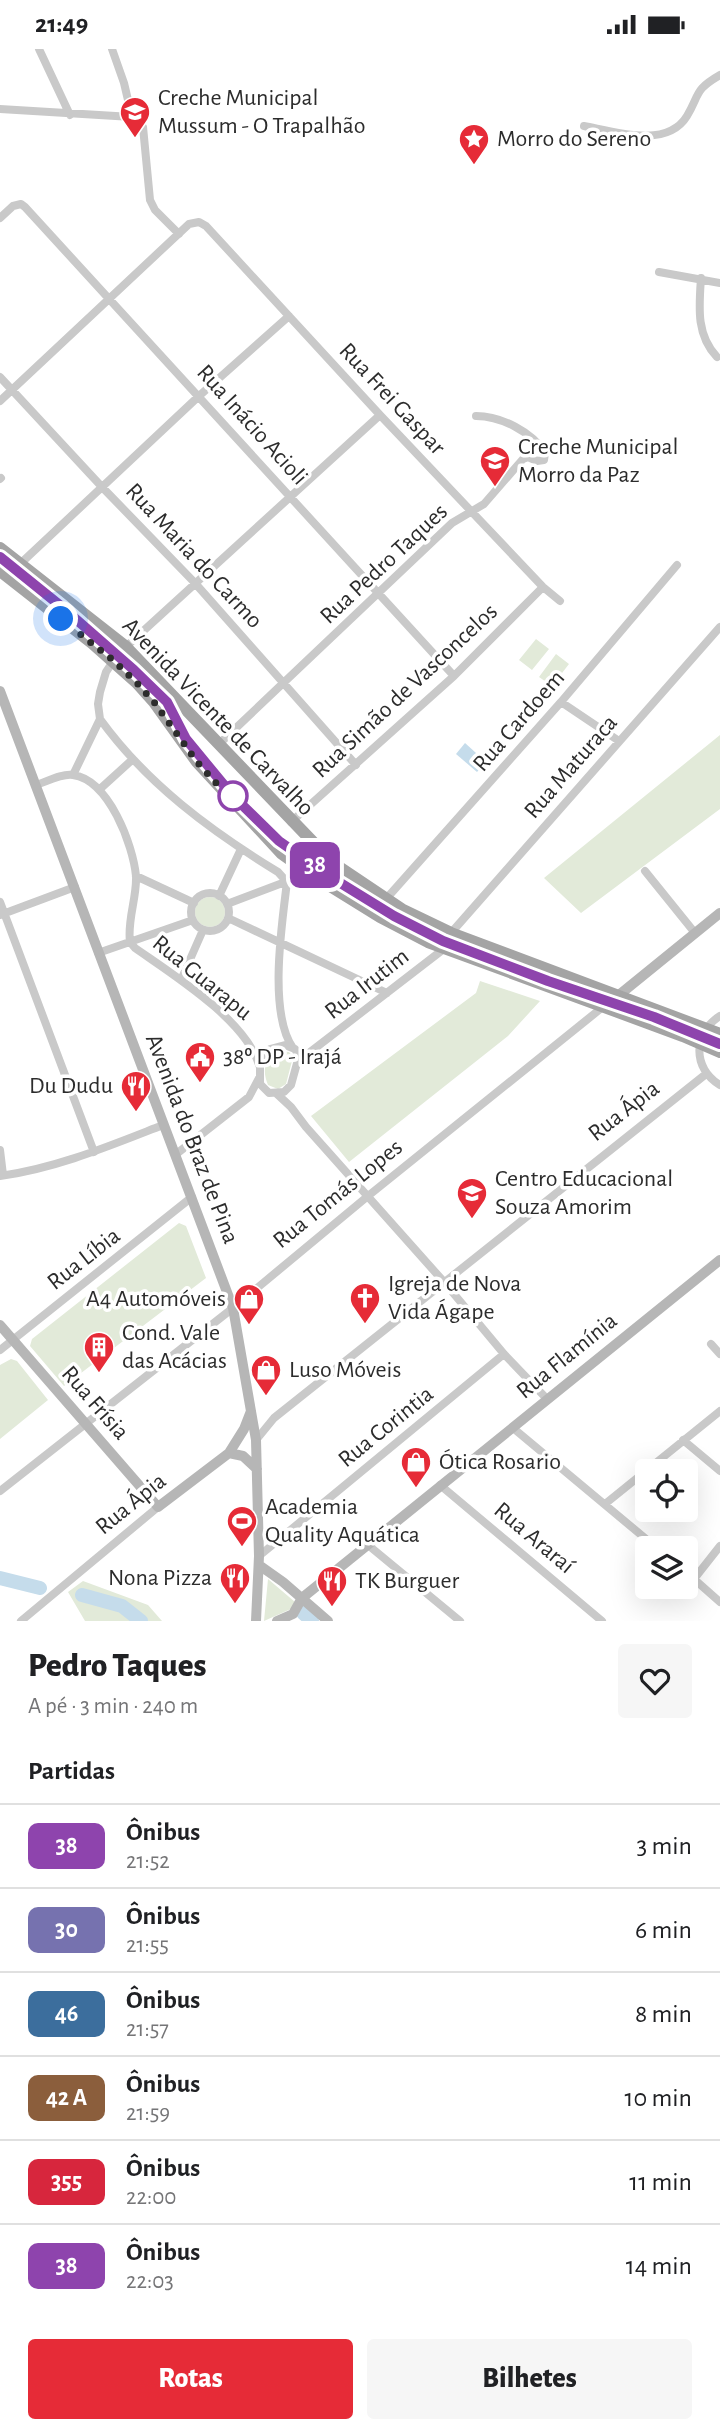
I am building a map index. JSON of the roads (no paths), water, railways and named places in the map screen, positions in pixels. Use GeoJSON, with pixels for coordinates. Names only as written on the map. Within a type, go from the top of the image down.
{"type":"FeatureCollection","features":[{"type":"Feature","properties":{"kind":"main road","name":"Avenida Vicente de Carvalho"},"geometry":{"type":"LineString","coordinates":[[0,548],[125,646],[333,863],[386,899],[451,933],[720,1034]]}},
{"type":"Feature","properties":{"kind":"main road","name":"Avenida Vicente de Carvalho"},"geometry":{"type":"LineString","coordinates":[[0,571],[113,660],[154,702],[187,750],[228,797],[276,848],[309,873],[400,928],[445,948],[720,1052]]}},
{"type":"Feature","properties":{"kind":"main road","name":"Avenida do Braz de Pina"},"geometry":{"type":"LineString","coordinates":[[0,691],[4,710],[36,785],[233,1308],[256,1440],[259,1560],[255,1621]]}},
{"type":"Feature","properties":{"kind":"main road"},"geometry":{"type":"LineString","coordinates":[[619,995],[720,913]]}},
{"type":"Feature","properties":{"kind":"main road","name":"Rua Flamínia"},"geometry":{"type":"LineString","coordinates":[[302,1598],[720,1260]]}},
{"type":"Feature","properties":{"kind":"main road","name":"Rua Frísia"},"geometry":{"type":"LineString","coordinates":[[0,1325],[158,1507]]}},
{"type":"Feature","properties":{"kind":"main road","name":"Rua Ápia"},"geometry":{"type":"LineString","coordinates":[[158,1507],[229,1453],[253,1414]]}},
{"type":"Feature","properties":{"kind":"main road"},"geometry":{"type":"LineString","coordinates":[[229,1453],[243,1456],[257,1469]]}},
{"type":"Feature","properties":{"kind":"main road"},"geometry":{"type":"LineString","coordinates":[[259,1560],[328,1621]]}},
{"type":"Feature","properties":{"kind":"main road"},"geometry":{"type":"LineString","coordinates":[[277,1621],[297,1618],[302,1598]]}},
{"type":"Feature","properties":{"kind":"street"},"geometry":{"type":"LineString","coordinates":[[39,49],[70,115]]}},
{"type":"Feature","properties":{"kind":"street"},"geometry":{"type":"LineString","coordinates":[[112,49],[132,117]]}},
{"type":"Feature","properties":{"kind":"street"},"geometry":{"type":"LineString","coordinates":[[584,126],[640,135],[669,133],[682,123],[700,87],[720,75]]}},
{"type":"Feature","properties":{"kind":"street"},"geometry":{"type":"LineString","coordinates":[[0,109],[138,119],[143,127],[152,205],[179,234],[0,401]]}},
{"type":"Feature","properties":{"kind":"street","name":"Rua Inácio Acioli"},"geometry":{"type":"LineString","coordinates":[[0,218],[17,205],[25,207],[454,676]]}},
{"type":"Feature","properties":{"kind":"street","name":"Rua Frei Gaspar"},"geometry":{"type":"LineString","coordinates":[[179,234],[191,222],[206,226],[380,415],[543,587],[560,601]]}},
{"type":"Feature","properties":{"kind":"street"},"geometry":{"type":"LineString","coordinates":[[659,272],[720,282]]}},
{"type":"Feature","properties":{"kind":"street"},"geometry":{"type":"LineString","coordinates":[[701,278],[699,301],[702,335],[717,358]]}},
{"type":"Feature","properties":{"kind":"street"},"geometry":{"type":"LineString","coordinates":[[20,564],[199,395],[289,316]]}},
{"type":"Feature","properties":{"kind":"street","name":"Rua Maria do Carmo"},"geometry":{"type":"LineString","coordinates":[[0,377],[194,582],[356,765]]}},
{"type":"Feature","properties":{"kind":"street"},"geometry":{"type":"LineString","coordinates":[[249,1097],[286,1091],[299,1063],[284,1024],[279,981],[279,941],[287,882],[278,872],[197,819],[133,759],[100,719],[100,692],[106,672],[125,646],[380,415]]}},
{"type":"Feature","properties":{"kind":"street","name":"Rua Pedro Taques"},"geometry":{"type":"LineString","coordinates":[[219,744],[453,523],[484,503],[523,459],[528,457],[539,462],[545,457],[540,446],[512,426],[497,418],[476,416]]}},
{"type":"Feature","properties":{"kind":"street","name":"Rua Cardoem"},"geometry":{"type":"LineString","coordinates":[[386,899],[561,702],[677,565]]}},
{"type":"Feature","properties":{"kind":"street","name":"Rua Simão de Vasconcelos"},"geometry":{"type":"LineString","coordinates":[[291,822],[454,676],[543,587]]}},
{"type":"Feature","properties":{"kind":"street","name":"Rua Maturaca"},"geometry":{"type":"LineString","coordinates":[[451,933],[720,627]]}},
{"type":"Feature","properties":{"kind":"street"},"geometry":{"type":"LineString","coordinates":[[561,702],[619,741]]}},
{"type":"Feature","properties":{"kind":"street"},"geometry":{"type":"LineString","coordinates":[[73,775],[100,719]]}},
{"type":"Feature","properties":{"kind":"street"},"geometry":{"type":"LineString","coordinates":[[100,789],[133,759]]}},
{"type":"Feature","properties":{"kind":"street"},"geometry":{"type":"LineString","coordinates":[[36,785],[73,775],[100,789],[125,835],[136,876],[130,942]]}},
{"type":"Feature","properties":{"kind":"street"},"geometry":{"type":"LineString","coordinates":[[219,896],[241,849]]}},
{"type":"Feature","properties":{"kind":"street"},"geometry":{"type":"LineString","coordinates":[[645,870],[695,933]]}},
{"type":"Feature","properties":{"kind":"street"},"geometry":{"type":"LineString","coordinates":[[227,904],[309,873]]}},
{"type":"Feature","properties":{"kind":"street"},"geometry":{"type":"LineString","coordinates":[[136,876],[194,903]]}},
{"type":"Feature","properties":{"kind":"street"},"geometry":{"type":"LineString","coordinates":[[2,914],[75,887]]}},
{"type":"Feature","properties":{"kind":"street"},"geometry":{"type":"LineString","coordinates":[[205,894],[219,896],[227,904],[228,918],[218,929],[203,930],[193,920],[191,909],[205,894]]}},
{"type":"Feature","properties":{"kind":"street"},"geometry":{"type":"LineString","coordinates":[[0,902],[2,914],[94,1152]]}},
{"type":"Feature","properties":{"kind":"street"},"geometry":{"type":"LineString","coordinates":[[228,918],[387,993]]}},
{"type":"Feature","properties":{"kind":"street"},"geometry":{"type":"LineString","coordinates":[[98,953],[193,920]]}},
{"type":"Feature","properties":{"kind":"street"},"geometry":{"type":"LineString","coordinates":[[181,980],[203,930]]}},
{"type":"Feature","properties":{"kind":"street","name":"Rua Guarapu"},"geometry":{"type":"LineString","coordinates":[[130,942],[181,980],[222,1015],[249,1043],[260,1049],[273,1047]]}},
{"type":"Feature","properties":{"kind":"street","name":"Rua Irutim"},"geometry":{"type":"LineString","coordinates":[[299,1063],[445,948]]}},
{"type":"Feature","properties":{"kind":"street","name":"Rua Tomás Lopes"},"geometry":{"type":"LineString","coordinates":[[0,1491],[233,1308],[604,1006]]}},
{"type":"Feature","properties":{"kind":"street"},"geometry":{"type":"LineString","coordinates":[[720,1016],[705,1029],[698,1054],[706,1074],[720,1085]]}},
{"type":"Feature","properties":{"kind":"street"},"geometry":{"type":"LineString","coordinates":[[284,1024],[283,1036],[262,1055],[259,1065],[261,1086],[297,1113],[306,1127],[547,1399]]}},
{"type":"Feature","properties":{"kind":"street","name":"Rua Guarapu"},"geometry":{"type":"LineString","coordinates":[[249,1043],[259,1065]]}},
{"type":"Feature","properties":{"kind":"street"},"geometry":{"type":"LineString","coordinates":[[273,1047],[295,1049]]}},
{"type":"Feature","properties":{"kind":"street","name":"Rua Irutim"},"geometry":{"type":"LineString","coordinates":[[295,1049],[303,1052],[313,1050]]}},
{"type":"Feature","properties":{"kind":"street","name":"Rua Ápia"},"geometry":{"type":"LineString","coordinates":[[256,1440],[274,1418],[706,1074]]}},
{"type":"Feature","properties":{"kind":"street"},"geometry":{"type":"LineString","coordinates":[[175,1155],[249,1097],[259,1077]]}},
{"type":"Feature","properties":{"kind":"street"},"geometry":{"type":"LineString","coordinates":[[292,1083],[297,1113]]}},
{"type":"Feature","properties":{"kind":"street"},"geometry":{"type":"LineString","coordinates":[[0,1150],[1,1176],[47,1167],[163,1125]]}},
{"type":"Feature","properties":{"kind":"street","name":"Rua Líbia"},"geometry":{"type":"LineString","coordinates":[[0,1350],[192,1197]]}},
{"type":"Feature","properties":{"kind":"street"},"geometry":{"type":"LineString","coordinates":[[711,1343],[720,1354]]}},
{"type":"Feature","properties":{"kind":"street","name":"Rua Corintia"},"geometry":{"type":"LineString","coordinates":[[259,1560],[505,1354]]}},
{"type":"Feature","properties":{"kind":"street"},"geometry":{"type":"LineString","coordinates":[[253,1414],[268,1421],[274,1418]]}},
{"type":"Feature","properties":{"kind":"street"},"geometry":{"type":"LineString","coordinates":[[605,1504],[683,1440],[718,1416]]}},
{"type":"Feature","properties":{"kind":"street"},"geometry":{"type":"LineString","coordinates":[[513,1428],[643,1536]]}},
{"type":"Feature","properties":{"kind":"street"},"geometry":{"type":"LineString","coordinates":[[683,1440],[720,1471]]}},
{"type":"Feature","properties":{"kind":"street","name":"Rua Araraí"},"geometry":{"type":"LineString","coordinates":[[440,1485],[602,1621]]}},
{"type":"Feature","properties":{"kind":"street","name":"Rua Ápia"},"geometry":{"type":"LineString","coordinates":[[22,1621],[158,1507]]}},
{"type":"Feature","properties":{"kind":"street"},"geometry":{"type":"LineString","coordinates":[[368,1545],[460,1621]]}},
{"type":"Feature","properties":{"kind":"street"},"geometry":{"type":"LineString","coordinates":[[698,1574],[720,1546]]}},
{"type":"Feature","properties":{"kind":"street"},"geometry":{"type":"LineString","coordinates":[[698,1582],[720,1601]]}},
{"type":"Feature","properties":{"kind":"water"},"geometry":{"type":"Polygon","coordinates":[[[465,743],[486,762],[477,772],[456,754],[465,743]]]}},
{"type":"Feature","properties":{"kind":"waterway"},"geometry":{"type":"LineString","coordinates":[[0,1578],[40,1588]]}},
{"type":"Feature","properties":{"kind":"waterway"},"geometry":{"type":"LineString","coordinates":[[82,1595],[122,1606],[141,1621]]}},
{"type":"Feature","properties":{"kind":"waterway"},"geometry":{"type":"LineString","coordinates":[[303,1613],[312,1621]]}},
{"type":"Feature","properties":{"kind":"place","name":"Creche Municipal Mussum - O Trapalhão"},"geometry":{"type":"Point","coordinates":[135,139]}},
{"type":"Feature","properties":{"kind":"place","name":"Morro do Sereno"},"geometry":{"type":"Point","coordinates":[474,166]}},
{"type":"Feature","properties":{"kind":"place","name":"Creche Municipal Morro da Paz"},"geometry":{"type":"Point","coordinates":[495,488]}},
{"type":"Feature","properties":{"kind":"place","name":"38º DP - Irajá"},"geometry":{"type":"Point","coordinates":[200,1084]}},
{"type":"Feature","properties":{"kind":"place","name":"Du Dudu"},"geometry":{"type":"Point","coordinates":[136,1113]}},
{"type":"Feature","properties":{"kind":"place","name":"Centro Educacional Souza Amorim"},"geometry":{"type":"Point","coordinates":[472,1220]}},
{"type":"Feature","properties":{"kind":"place","name":"Igreja de Nova Vida Ágape"},"geometry":{"type":"Point","coordinates":[365,1325]}},
{"type":"Feature","properties":{"kind":"place","name":"A4 Automóveis"},"geometry":{"type":"Point","coordinates":[249,1326]}},
{"type":"Feature","properties":{"kind":"place","name":"Cond. Vale das Acácias"},"geometry":{"type":"Point","coordinates":[99,1374]}},
{"type":"Feature","properties":{"kind":"place","name":"Luso Móveis"},"geometry":{"type":"Point","coordinates":[266,1397]}},
{"type":"Feature","properties":{"kind":"place","name":"Ótica Rosario"},"geometry":{"type":"Point","coordinates":[416,1489]}},
{"type":"Feature","properties":{"kind":"place","name":"Academia Quality Aquática"},"geometry":{"type":"Point","coordinates":[242,1548]}},
{"type":"Feature","properties":{"kind":"place","name":"Nona Pizza"},"geometry":{"type":"Point","coordinates":[235,1605]}},
{"type":"Feature","properties":{"kind":"place","name":"TK Burguer"},"geometry":{"type":"Point","coordinates":[332,1608]}}]}
